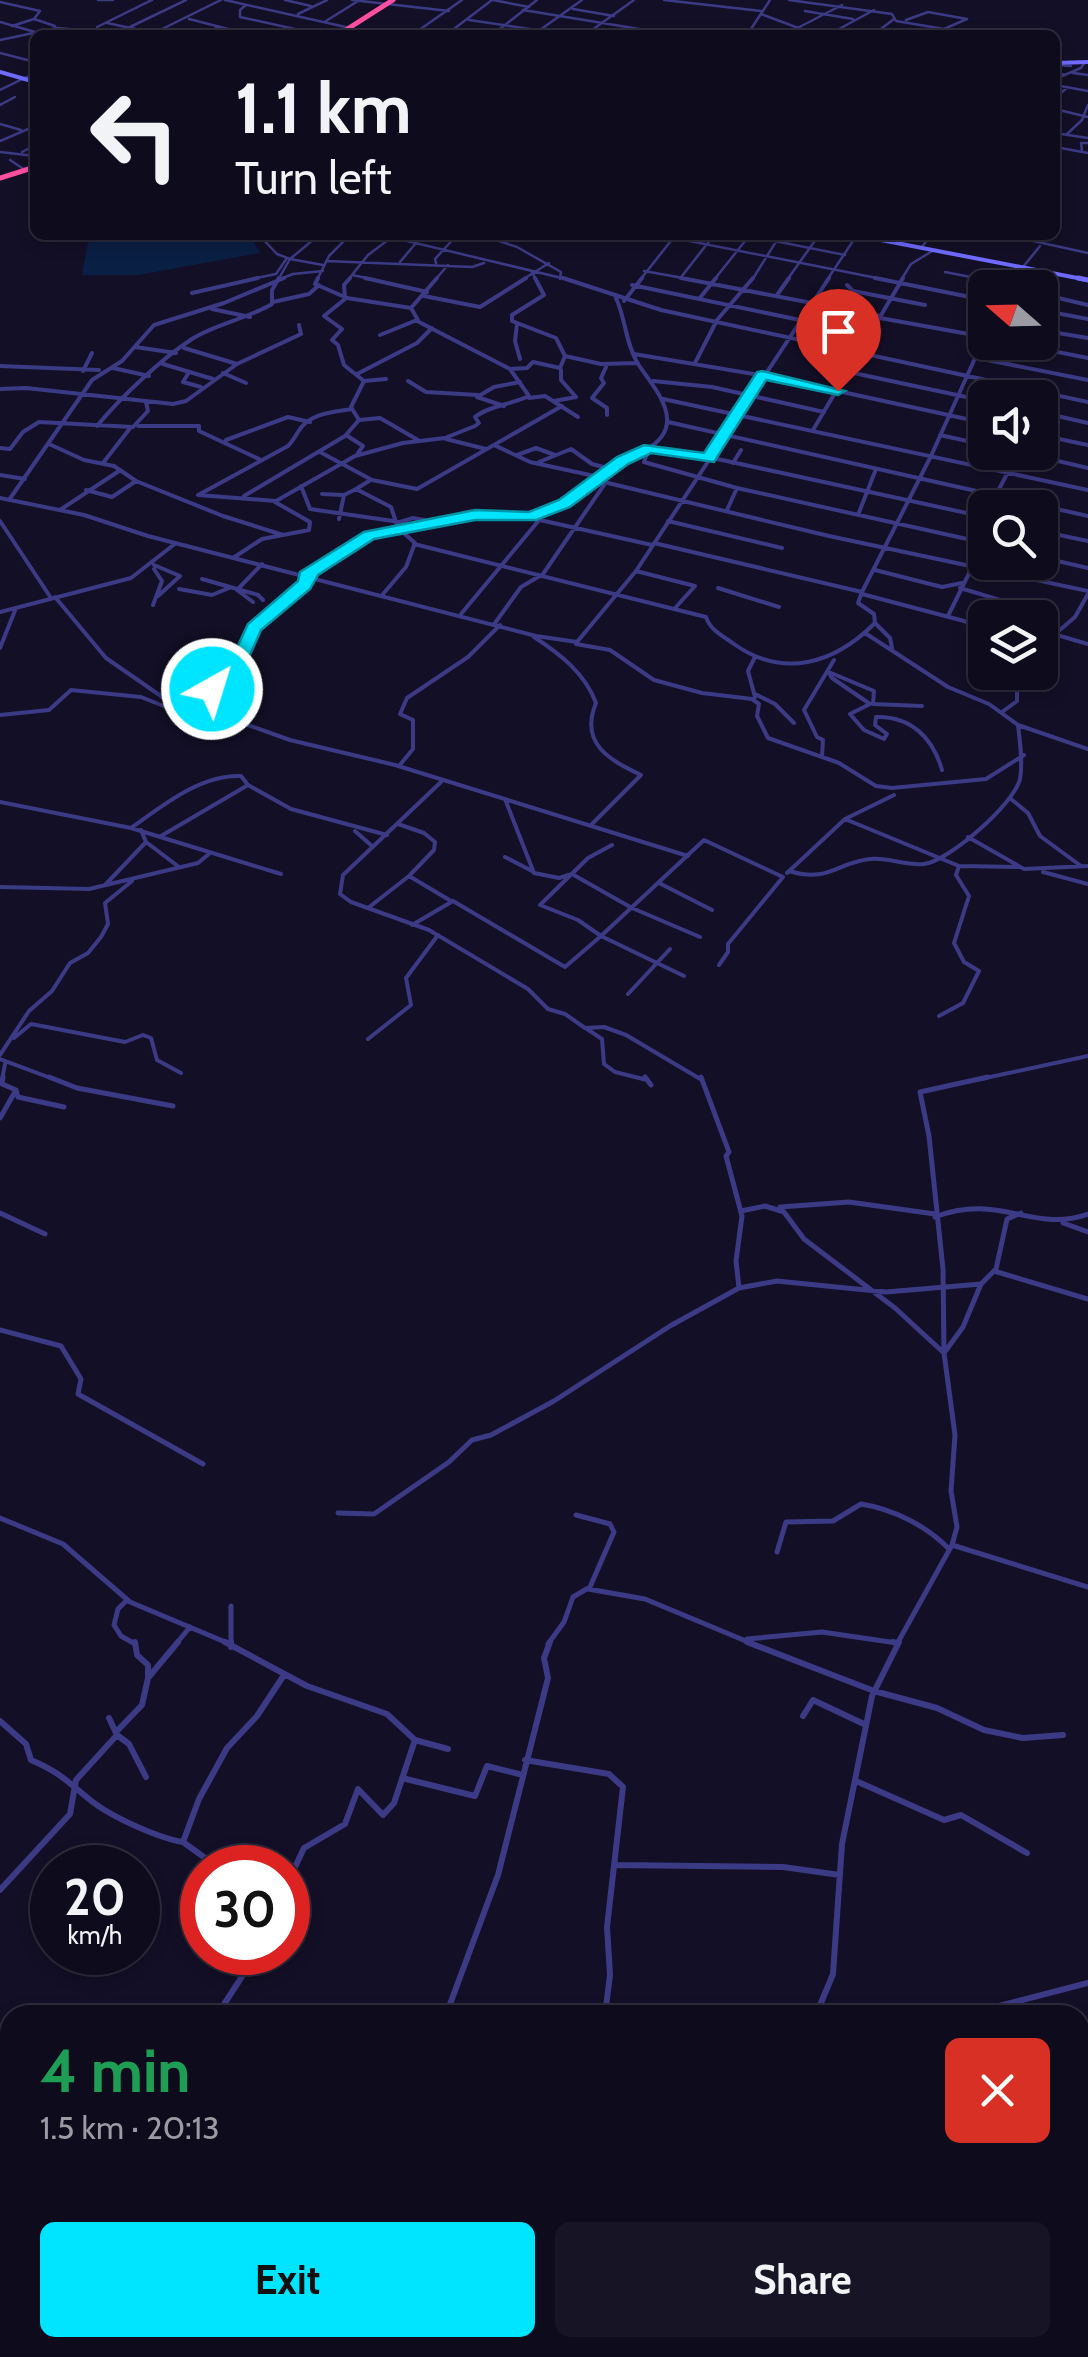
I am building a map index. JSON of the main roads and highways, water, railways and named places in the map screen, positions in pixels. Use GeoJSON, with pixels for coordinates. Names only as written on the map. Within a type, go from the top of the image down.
{"type":"FeatureCollection","features":[{"type":"Feature","properties":{"kind":"highway"},"geometry":{"type":"LineString","coordinates":[[352,30],[393,0]]}},
{"type":"Feature","properties":{"kind":"highway"},"geometry":{"type":"LineString","coordinates":[[0,178],[30,168]]}},
{"type":"Feature","properties":{"kind":"main road"},"geometry":{"type":"LineString","coordinates":[[1060,64],[1086,62]]}},
{"type":"Feature","properties":{"kind":"main road"},"geometry":{"type":"LineString","coordinates":[[1,73],[30,81]]}},
{"type":"Feature","properties":{"kind":"main road"},"geometry":{"type":"LineString","coordinates":[[881,240],[1088,280]]}},
{"type":"Feature","properties":{"kind":"water"},"geometry":{"type":"Polygon","coordinates":[[[253,240],[260,253],[138,275],[82,275],[88,243],[253,240]]]}}]}
